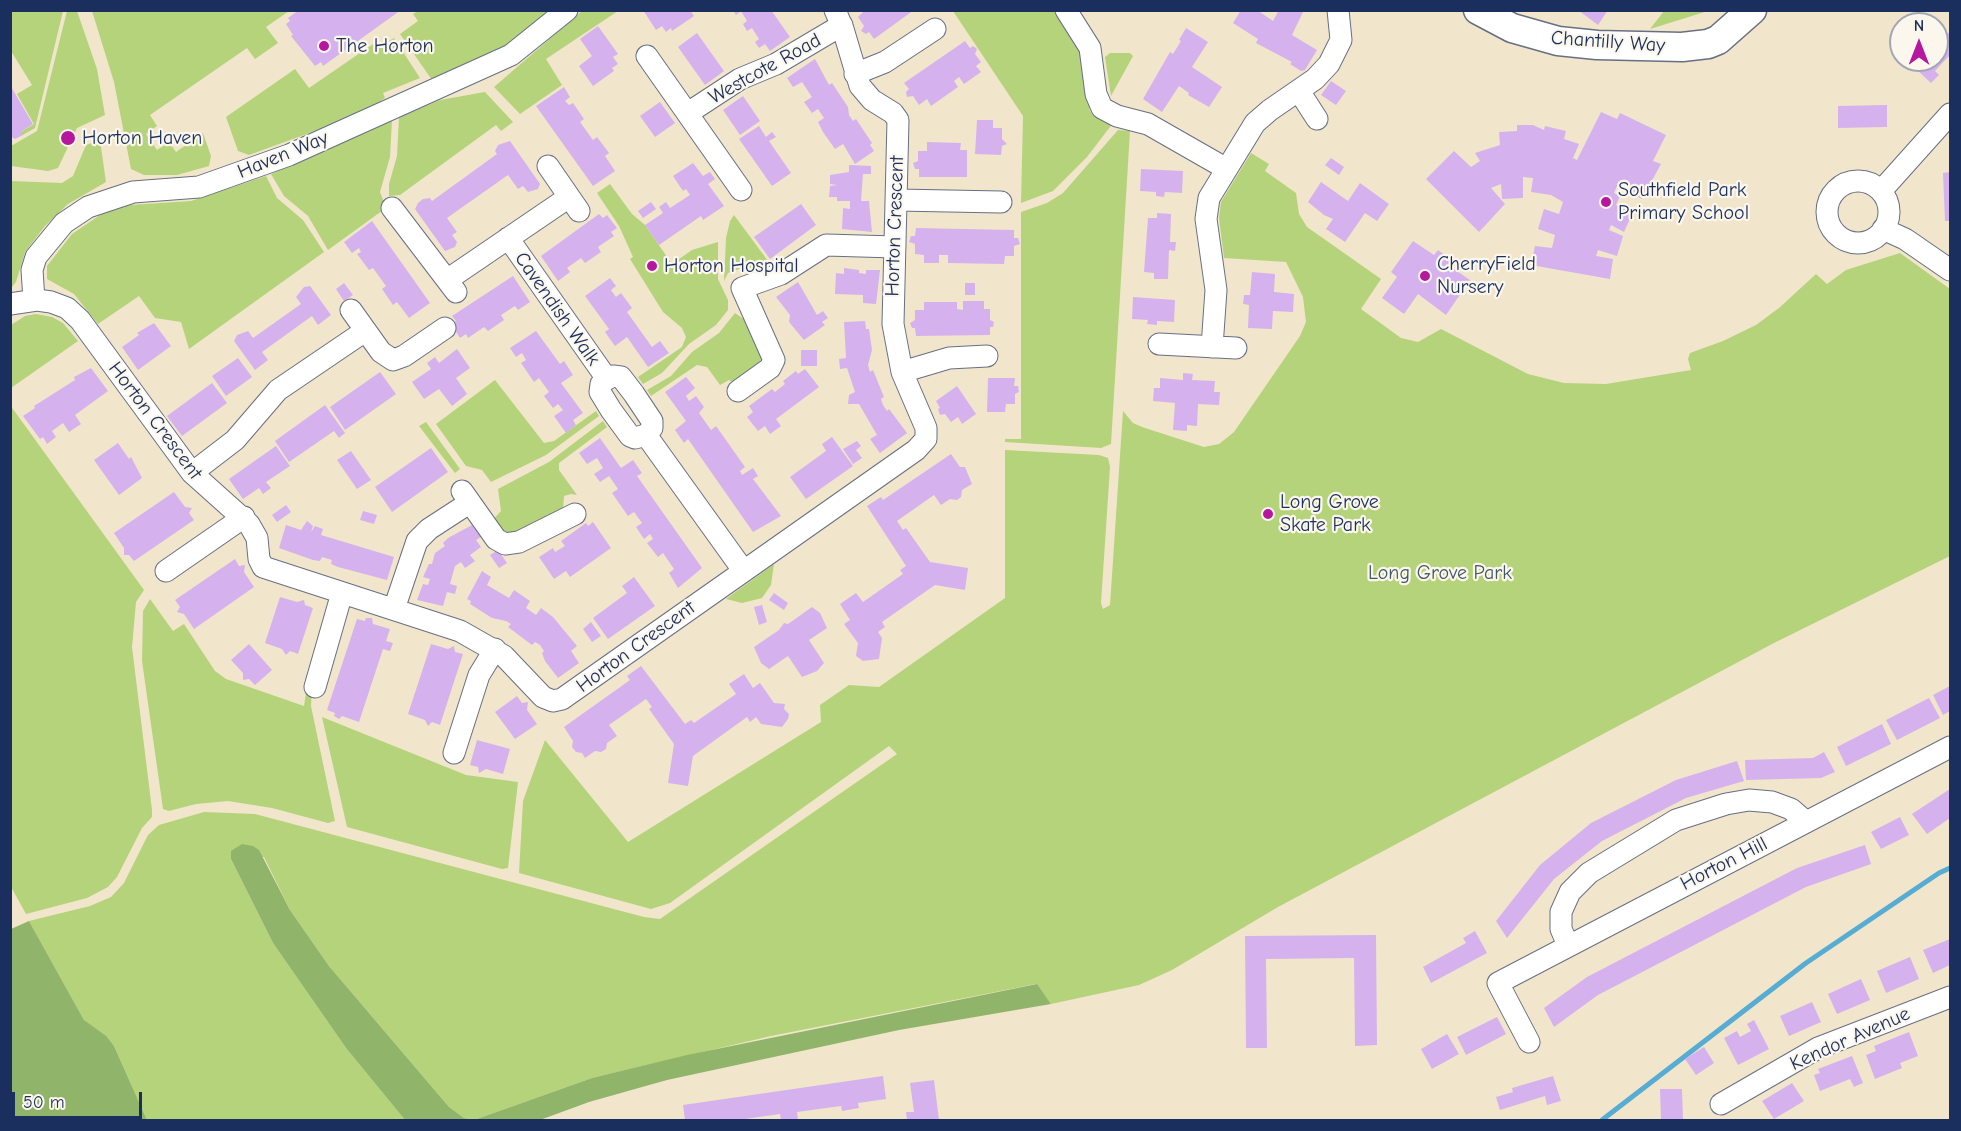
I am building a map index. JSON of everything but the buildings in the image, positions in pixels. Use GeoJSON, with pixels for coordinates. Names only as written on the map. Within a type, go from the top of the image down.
{"type":"FeatureCollection","features":[{"type":"Feature","properties":{"kind":"street","name":"Haven Way"},"geometry":{"type":"LineString","coordinates":[[33,300],[32,274],[35,260],[64,223],[88,207],[133,192],[199,187],[290,155],[511,55],[567,10]]}},
{"type":"Feature","properties":{"kind":"street"},"geometry":{"type":"LineString","coordinates":[[1066,10],[1090,48],[1096,94],[1102,108],[1117,116],[1148,124],[1225,168]]}},
{"type":"Feature","properties":{"kind":"street"},"geometry":{"type":"LineString","coordinates":[[1212,346],[1215,284],[1206,211],[1210,193],[1260,118],[1320,75],[1336,51],[1341,32],[1338,10]]}},
{"type":"Feature","properties":{"kind":"street","name":"Chantilly Way"},"geometry":{"type":"LineString","coordinates":[[1478,10],[1533,35],[1570,43],[1682,47],[1708,44],[1746,32],[1766,10]]}},
{"type":"Feature","properties":{"kind":"street","name":"Chantilly Way"},"geometry":{"type":"LineString","coordinates":[[1708,44],[1724,36],[1752,10]]}},
{"type":"Feature","properties":{"kind":"street","name":"Horton Crescent"},"geometry":{"type":"LineString","coordinates":[[10,304],[33,300],[59,304],[80,320],[192,473],[244,517],[257,538],[259,559],[263,567],[460,631],[495,650],[516,666],[543,697],[558,701],[925,442],[926,428],[902,372],[893,324],[898,120],[868,96],[855,74],[838,18]]}},
{"type":"Feature","properties":{"kind":"street","name":"Westcote Road"},"geometry":{"type":"LineString","coordinates":[[688,113],[740,79],[776,64],[838,18]]}},
{"type":"Feature","properties":{"kind":"street"},"geometry":{"type":"LineString","coordinates":[[855,74],[885,62],[935,29]]}},
{"type":"Feature","properties":{"kind":"street"},"geometry":{"type":"LineString","coordinates":[[647,56],[741,190]]}},
{"type":"Feature","properties":{"kind":"street"},"geometry":{"type":"LineString","coordinates":[[1299,91],[1317,119]]}},
{"type":"Feature","properties":{"kind":"street"},"geometry":{"type":"LineString","coordinates":[[1881,191],[1950,114]]}},
{"type":"Feature","properties":{"kind":"street","name":"Cavendish Walk"},"geometry":{"type":"LineString","coordinates":[[392,208],[451,286],[508,238],[574,204],[548,166]]}},
{"type":"Feature","properties":{"kind":"street"},"geometry":{"type":"LineString","coordinates":[[1863,181],[1881,191],[1889,210],[1883,230],[1868,241],[1848,241],[1832,229],[1827,213],[1832,194],[1846,183],[1863,181]]}},
{"type":"Feature","properties":{"kind":"street"},"geometry":{"type":"LineString","coordinates":[[897,200],[1001,202]]}},
{"type":"Feature","properties":{"kind":"street"},"geometry":{"type":"LineString","coordinates":[[1883,230],[1905,239],[1950,270]]}},
{"type":"Feature","properties":{"kind":"street","name":"Cavendish Walk"},"geometry":{"type":"LineString","coordinates":[[508,238],[607,379]]}},
{"type":"Feature","properties":{"kind":"street"},"geometry":{"type":"LineString","coordinates":[[738,391],[766,371],[774,360],[739,283],[781,274],[826,245],[895,247]]}},
{"type":"Feature","properties":{"kind":"street"},"geometry":{"type":"LineString","coordinates":[[351,310],[386,357],[396,360],[445,328]]}},
{"type":"Feature","properties":{"kind":"street"},"geometry":{"type":"LineString","coordinates":[[192,473],[236,440],[278,390],[365,331]]}},
{"type":"Feature","properties":{"kind":"street"},"geometry":{"type":"LineString","coordinates":[[1159,344],[1236,348]]}},
{"type":"Feature","properties":{"kind":"street"},"geometry":{"type":"LineString","coordinates":[[902,372],[949,358],[987,356]]}},
{"type":"Feature","properties":{"kind":"street","name":"Cavendish Walk"},"geometry":{"type":"LineString","coordinates":[[614,376],[621,377],[630,387],[652,421],[653,426],[646,435],[635,438],[630,436],[607,404],[600,389],[607,379],[614,376]]}},
{"type":"Feature","properties":{"kind":"street"},"geometry":{"type":"LineString","coordinates":[[646,435],[743,570]]}},
{"type":"Feature","properties":{"kind":"street"},"geometry":{"type":"LineString","coordinates":[[394,609],[417,541],[466,497],[496,538],[504,544],[519,542],[575,514]]}},
{"type":"Feature","properties":{"kind":"street"},"geometry":{"type":"LineString","coordinates":[[166,571],[244,517]]}},
{"type":"Feature","properties":{"kind":"street"},"geometry":{"type":"LineString","coordinates":[[315,687],[342,593]]}},
{"type":"Feature","properties":{"kind":"street"},"geometry":{"type":"LineString","coordinates":[[454,753],[481,670],[495,650]]}},
{"type":"Feature","properties":{"kind":"street","name":"Horton Hill"},"geometry":{"type":"LineString","coordinates":[[1529,1042],[1498,983],[1950,747]]}},
{"type":"Feature","properties":{"kind":"street"},"geometry":{"type":"LineString","coordinates":[[1568,945],[1561,930],[1561,912],[1570,892],[1589,873],[1676,820],[1726,804],[1749,800],[1772,802],[1791,809],[1806,822]]}},
{"type":"Feature","properties":{"kind":"street","name":"Kendor Avenue"},"geometry":{"type":"LineString","coordinates":[[1721,1104],[1818,1048],[1950,997]]}},
{"type":"Feature","properties":{"kind":"green space"},"geometry":{"type":"Polygon","coordinates":[[[92,10],[289,11],[266,27],[278,43],[255,59],[247,48],[150,115],[157,126],[146,134],[157,150],[169,142],[176,152],[203,133],[211,156],[209,166],[177,175],[144,175],[131,169],[114,82],[92,10]]]}},
{"type":"Feature","properties":{"kind":"green space"},"geometry":{"type":"Polygon","coordinates":[[[1664,10],[1708,11],[1650,29],[1664,10]]]}},
{"type":"Feature","properties":{"kind":"green space"},"geometry":{"type":"Polygon","coordinates":[[[11,11],[63,11],[35,128],[21,136],[21,132],[34,124],[17,94],[32,85],[11,51],[11,11]]]}},
{"type":"Feature","properties":{"kind":"green space"},"geometry":{"type":"Polygon","coordinates":[[[67,11],[77,11],[97,69],[105,115],[77,128],[58,168],[48,171],[11,166],[11,146],[37,131],[67,11]]]}},
{"type":"Feature","properties":{"kind":"green space"},"geometry":{"type":"Polygon","coordinates":[[[418,11],[553,11],[514,43],[432,80],[400,34],[418,21],[413,14],[418,11]]]}},
{"type":"Feature","properties":{"kind":"green space"},"geometry":{"type":"Polygon","coordinates":[[[582,11],[618,11],[546,59],[562,85],[520,114],[494,87],[582,11]]]}},
{"type":"Feature","properties":{"kind":"green space"},"geometry":{"type":"Polygon","coordinates":[[[953,11],[1056,11],[1080,46],[1090,111],[1095,116],[1113,123],[1087,157],[1053,191],[1021,203],[1023,116],[953,11]]]}},
{"type":"Feature","properties":{"kind":"green space"},"geometry":{"type":"Polygon","coordinates":[[[394,38],[420,78],[383,93],[385,98],[369,109],[323,128],[249,155],[238,151],[226,117],[295,69],[309,88],[376,42],[379,47],[394,38]]]}},
{"type":"Feature","properties":{"kind":"green space"},"geometry":{"type":"Polygon","coordinates":[[[1110,53],[1130,53],[1133,56],[1111,96],[1105,57],[1110,53]]]}},
{"type":"Feature","properties":{"kind":"green space"},"geometry":{"type":"Polygon","coordinates":[[[485,92],[513,122],[501,131],[496,125],[400,195],[389,196],[389,184],[397,156],[399,117],[440,100],[485,92]]]}},
{"type":"Feature","properties":{"kind":"green space"},"geometry":{"type":"Polygon","coordinates":[[[392,120],[390,157],[380,192],[386,208],[328,250],[308,216],[284,196],[271,174],[392,120]]]}},
{"type":"Feature","properties":{"kind":"green space"},"geometry":{"type":"Polygon","coordinates":[[[1118,130],[1130,131],[1111,444],[1101,448],[1005,442],[1005,439],[1021,439],[1021,212],[1047,203],[1063,193],[1118,130]]]}},
{"type":"Feature","properties":{"kind":"green space"},"geometry":{"type":"Polygon","coordinates":[[[100,140],[106,182],[68,204],[45,226],[25,252],[16,282],[11,288],[11,181],[62,183],[73,176],[86,145],[100,140]]]}},
{"type":"Feature","properties":{"kind":"green space","name":"Long Grove Park"},"geometry":{"type":"Polygon","coordinates":[[[1251,153],[1269,164],[1265,171],[1296,193],[1299,214],[1307,227],[1381,279],[1361,309],[1401,338],[1418,342],[1441,329],[1528,374],[1564,383],[1606,384],[1691,370],[1688,359],[1690,353],[1723,341],[1756,325],[1779,308],[1816,274],[1827,284],[1846,270],[1900,253],[1950,289],[1950,556],[1774,643],[1278,907],[1172,970],[1139,985],[1051,1004],[1036,984],[771,1036],[592,1078],[474,1120],[464,1118],[449,1107],[329,966],[290,910],[264,857],[231,859],[273,943],[346,1048],[405,1120],[147,1120],[114,1046],[84,1020],[29,921],[90,906],[111,897],[124,883],[148,835],[159,825],[204,812],[255,814],[644,917],[660,919],[897,754],[889,746],[670,903],[651,909],[519,873],[523,801],[545,740],[628,842],[821,722],[820,705],[849,685],[879,687],[1005,598],[1005,450],[1099,455],[1108,458],[1110,467],[1101,603],[1103,609],[1110,605],[1123,411],[1133,423],[1142,427],[1204,447],[1219,444],[1234,432],[1300,336],[1306,322],[1303,297],[1286,262],[1224,258],[1219,218],[1221,202],[1251,153]]]}},
{"type":"Feature","properties":{"kind":"green space"},"geometry":{"type":"Polygon","coordinates":[[[266,176],[277,198],[303,220],[324,252],[189,349],[181,322],[155,318],[139,296],[98,324],[74,294],[47,279],[47,266],[72,234],[103,213],[130,205],[191,201],[266,176]]]}},
{"type":"Feature","properties":{"kind":"green space"},"geometry":{"type":"Polygon","coordinates":[[[610,184],[632,214],[645,225],[672,264],[692,250],[718,242],[718,279],[728,300],[728,310],[716,325],[689,344],[662,373],[643,384],[638,377],[682,347],[686,337],[682,328],[663,312],[630,259],[633,257],[619,226],[597,193],[610,184]]]}},
{"type":"Feature","properties":{"kind":"green space"},"geometry":{"type":"Polygon","coordinates":[[[734,215],[771,265],[739,269],[728,273],[724,281],[726,238],[730,221],[734,215]]]}},
{"type":"Feature","properties":{"kind":"green space"},"geometry":{"type":"Polygon","coordinates":[[[735,313],[751,324],[749,331],[768,359],[735,384],[729,380],[720,385],[707,367],[697,365],[651,396],[647,390],[671,376],[692,352],[719,333],[735,313]]]}},
{"type":"Feature","properties":{"kind":"green space"},"geometry":{"type":"Polygon","coordinates":[[[36,314],[52,317],[63,323],[78,341],[11,388],[11,325],[25,316],[36,314]]]}},
{"type":"Feature","properties":{"kind":"green space"},"geometry":{"type":"Polygon","coordinates":[[[495,380],[544,443],[554,441],[596,411],[599,416],[546,455],[491,482],[482,470],[466,466],[436,424],[495,380]]]}},
{"type":"Feature","properties":{"kind":"green space"},"geometry":{"type":"Polygon","coordinates":[[[10,405],[144,590],[136,602],[132,647],[152,810],[152,817],[142,828],[117,877],[108,887],[87,898],[26,914],[10,885],[10,405]]]}},
{"type":"Feature","properties":{"kind":"green space"},"geometry":{"type":"Polygon","coordinates":[[[603,421],[607,427],[559,463],[559,470],[577,495],[564,496],[563,510],[507,537],[491,522],[501,511],[498,489],[549,462],[603,421]]]}},
{"type":"Feature","properties":{"kind":"green space"},"geometry":{"type":"Polygon","coordinates":[[[426,422],[460,469],[455,473],[419,426],[426,422]]]}},
{"type":"Feature","properties":{"kind":"green space"},"geometry":{"type":"Polygon","coordinates":[[[774,564],[771,585],[762,598],[742,603],[726,599],[774,564]]]}},
{"type":"Feature","properties":{"kind":"green space"},"geometry":{"type":"Polygon","coordinates":[[[150,599],[173,631],[184,624],[215,671],[226,679],[304,706],[307,686],[312,687],[311,706],[335,821],[328,823],[272,808],[228,801],[196,804],[169,811],[163,809],[142,661],[143,611],[150,599]]]}},
{"type":"Feature","properties":{"kind":"green space"},"geometry":{"type":"Polygon","coordinates":[[[322,717],[466,775],[518,782],[508,868],[502,869],[347,827],[322,717]]]}},
{"type":"Feature","properties":{"kind":"green space"},"geometry":{"type":"Polygon","coordinates":[[[242,844],[259,850],[290,910],[329,966],[449,1107],[464,1118],[474,1120],[405,1120],[346,1048],[273,943],[231,859],[231,851],[242,844]]]}},
{"type":"Feature","properties":{"kind":"green space"},"geometry":{"type":"Polygon","coordinates":[[[29,921],[84,1020],[106,1036],[114,1046],[147,1120],[11,1120],[11,929],[29,921]]]}},
{"type":"Feature","properties":{"kind":"green space"},"geometry":{"type":"Polygon","coordinates":[[[1037,984],[1051,1004],[899,1030],[667,1080],[589,1102],[540,1120],[474,1120],[592,1078],[687,1055],[1037,984]]]}},
{"type":"Feature","properties":{"kind":"waterway"},"geometry":{"type":"LineString","coordinates":[[1602,1120],[1806,963],[1939,873],[1950,868]]}},
{"type":"Feature","properties":{"kind":"place","name":"The Horton"},"geometry":{"type":"Point","coordinates":[324,46]}},
{"type":"Feature","properties":{"kind":"place","name":"Horton Haven"},"geometry":{"type":"Point","coordinates":[68,138]}},
{"type":"Feature","properties":{"kind":"place","name":"Southfield Park Primary School"},"geometry":{"type":"Point","coordinates":[1606,202]}},
{"type":"Feature","properties":{"kind":"place","name":"Horton Hospital"},"geometry":{"type":"Point","coordinates":[652,266]}},
{"type":"Feature","properties":{"kind":"place","name":"CherryField Nursery"},"geometry":{"type":"Point","coordinates":[1425,276]}},
{"type":"Feature","properties":{"kind":"place","name":"Long Grove Skate Park"},"geometry":{"type":"Point","coordinates":[1268,514]}}]}
